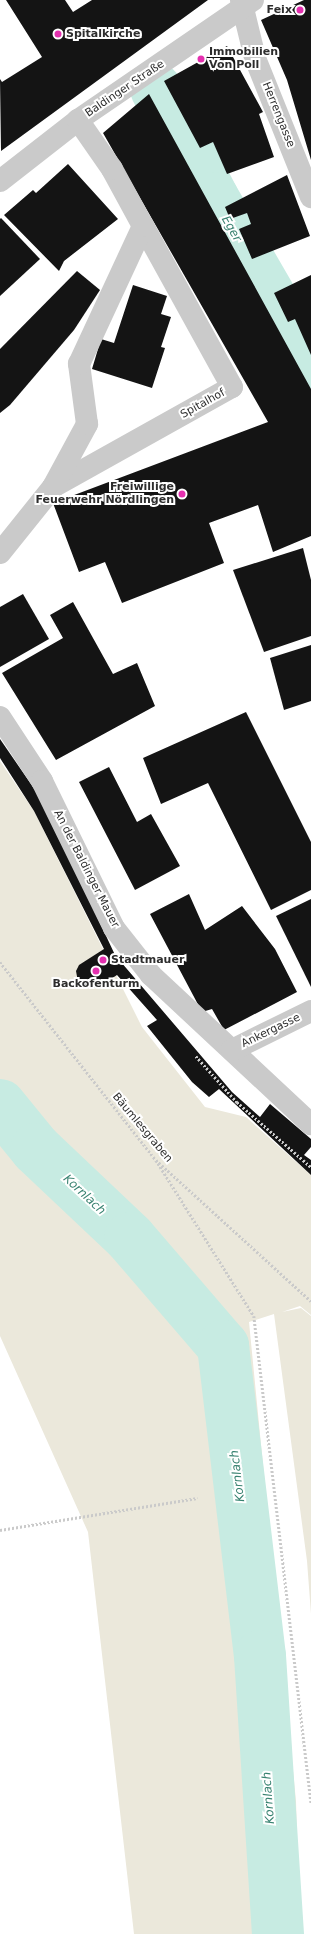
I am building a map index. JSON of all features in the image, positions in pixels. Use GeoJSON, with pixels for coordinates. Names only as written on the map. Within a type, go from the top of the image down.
{"type":"FeatureCollection","features":[{"type":"Feature","properties":{"kind":"street","name":"Baldinger Straße"},"geometry":{"type":"LineString","coordinates":[[0,181],[78,120],[246,3]]}},
{"type":"Feature","properties":{"kind":"street","name":"Herrengasse"},"geometry":{"type":"LineString","coordinates":[[246,3],[255,58],[311,197]]}},
{"type":"Feature","properties":{"kind":"street","name":"Spitalhof"},"geometry":{"type":"LineString","coordinates":[[53,487],[232,387],[112,169],[78,120]]}},
{"type":"Feature","properties":{"kind":"street","name":"Spitalhof"},"geometry":{"type":"LineString","coordinates":[[0,553],[53,487],[87,424],[79,364],[143,226]]}},
{"type":"Feature","properties":{"kind":"street","name":"An der Baldinger Mauer"},"geometry":{"type":"LineString","coordinates":[[0,717],[42,781],[114,928],[151,975],[311,1124]]}},
{"type":"Feature","properties":{"kind":"street","name":"Ankergasse"},"geometry":{"type":"LineString","coordinates":[[232,1050],[311,1011]]}},
{"type":"Feature","properties":{"kind":"path","name":"Bäumlesgraben"},"geometry":{"type":"LineString","coordinates":[[0,962],[156,1160],[311,1300]]}},
{"type":"Feature","properties":{"kind":"path"},"geometry":{"type":"LineString","coordinates":[[156,1160],[254,1316],[311,1803]]}},
{"type":"Feature","properties":{"kind":"path"},"geometry":{"type":"LineString","coordinates":[[0,1530],[197,1498]]}},
{"type":"Feature","properties":{"kind":"shaded area"},"geometry":{"type":"Polygon","coordinates":[[[0,761],[34,811],[142,1027],[205,1107],[246,1117],[311,1175],[311,1315],[300,1306],[282,1312],[301,1308],[311,1316],[311,1614],[307,1561],[274,1314],[249,1322],[296,1801],[300,1934],[134,1934],[88,1532],[0,1336],[0,761]]]}},
{"type":"Feature","properties":{"kind":"building"},"geometry":{"type":"Polygon","coordinates":[[[6,0],[65,0],[73,12],[92,0],[208,0],[1,151],[0,79],[2,82],[42,57],[6,0]]]}},
{"type":"Feature","properties":{"kind":"building"},"geometry":{"type":"Polygon","coordinates":[[[304,0],[311,0],[311,160],[287,80],[261,20],[304,0]]]}},
{"type":"Feature","properties":{"kind":"building"},"geometry":{"type":"Polygon","coordinates":[[[227,46],[263,112],[259,114],[274,157],[227,174],[213,142],[200,148],[164,81],[227,46]]]}},
{"type":"Feature","properties":{"kind":"building"},"geometry":{"type":"Polygon","coordinates":[[[149,94],[311,389],[311,536],[273,552],[258,505],[209,523],[224,563],[122,603],[105,562],[79,572],[53,503],[268,422],[103,133],[149,94]]]}},
{"type":"Feature","properties":{"kind":"building"},"geometry":{"type":"Polygon","coordinates":[[[68,164],[118,219],[64,261],[59,271],[4,215],[33,190],[36,193],[68,164]]]}},
{"type":"Feature","properties":{"kind":"building"},"geometry":{"type":"Polygon","coordinates":[[[287,175],[310,236],[252,259],[239,229],[251,224],[247,213],[230,219],[225,207],[287,175]]]}},
{"type":"Feature","properties":{"kind":"building"},"geometry":{"type":"Polygon","coordinates":[[[1,218],[40,259],[0,296],[0,219],[1,218]]]}},
{"type":"Feature","properties":{"kind":"building"},"geometry":{"type":"Polygon","coordinates":[[[77,271],[100,290],[74,330],[10,405],[0,413],[0,349],[77,271]]]}},
{"type":"Feature","properties":{"kind":"building"},"geometry":{"type":"Polygon","coordinates":[[[311,275],[311,355],[295,319],[288,322],[274,293],[311,275]]]}},
{"type":"Feature","properties":{"kind":"building"},"geometry":{"type":"Polygon","coordinates":[[[133,285],[167,296],[161,314],[171,317],[161,347],[165,348],[152,388],[92,369],[101,339],[114,343],[133,285]]]}},
{"type":"Feature","properties":{"kind":"building"},"geometry":{"type":"Polygon","coordinates":[[[303,548],[311,580],[311,636],[264,652],[233,570],[303,548]]]}},
{"type":"Feature","properties":{"kind":"building"},"geometry":{"type":"Polygon","coordinates":[[[23,594],[49,639],[0,667],[0,607],[23,594]]]}},
{"type":"Feature","properties":{"kind":"building"},"geometry":{"type":"Polygon","coordinates":[[[73,602],[113,674],[137,663],[155,706],[56,760],[2,673],[63,638],[50,615],[73,602]]]}},
{"type":"Feature","properties":{"kind":"building"},"geometry":{"type":"Polygon","coordinates":[[[311,645],[311,701],[284,710],[270,658],[311,645]]]}},
{"type":"Feature","properties":{"kind":"building"},"geometry":{"type":"Polygon","coordinates":[[[246,712],[311,842],[311,890],[271,910],[208,783],[161,804],[143,758],[246,712]]]}},
{"type":"Feature","properties":{"kind":"building","name":"Stadtmauer"},"geometry":{"type":"Polygon","coordinates":[[[0,739],[44,803],[115,955],[232,1092],[260,1117],[270,1104],[311,1139],[311,1147],[304,1155],[311,1160],[311,1175],[219,1089],[209,1097],[192,1082],[147,1026],[157,1020],[117,975],[97,988],[82,987],[78,982],[76,971],[79,965],[104,949],[34,811],[0,758],[0,739]]]}},
{"type":"Feature","properties":{"kind":"building"},"geometry":{"type":"Polygon","coordinates":[[[109,767],[137,822],[151,814],[180,866],[135,890],[79,782],[109,767]]]}},
{"type":"Feature","properties":{"kind":"building"},"geometry":{"type":"Polygon","coordinates":[[[189,894],[205,930],[242,906],[275,949],[297,992],[224,1030],[212,1009],[202,1012],[150,914],[189,894]]]}},
{"type":"Feature","properties":{"kind":"building"},"geometry":{"type":"Polygon","coordinates":[[[311,899],[311,987],[276,916],[311,899]]]}},
{"type":"Feature","properties":{"kind":"waterway","name":"Eger"},"geometry":{"type":"LineString","coordinates":[[156,89],[213,198],[311,367]]}},
{"type":"Feature","properties":{"kind":"waterway","name":"Kornlach"},"geometry":{"type":"LineString","coordinates":[[0,1105],[36,1149],[130,1238],[223,1346],[260,1656],[278,1934]]}},
{"type":"Feature","properties":{"kind":"place","name":"Feix"},"geometry":{"type":"Point","coordinates":[300,10]}},
{"type":"Feature","properties":{"kind":"place","name":"Spitalkirche"},"geometry":{"type":"Point","coordinates":[58,34]}},
{"type":"Feature","properties":{"kind":"place","name":"Immobilien Von Poll"},"geometry":{"type":"Point","coordinates":[201,59]}},
{"type":"Feature","properties":{"kind":"place","name":"Freiwillige Feuerwehr Nördlingen"},"geometry":{"type":"Point","coordinates":[182,494]}},
{"type":"Feature","properties":{"kind":"place","name":"Stadtmauer"},"geometry":{"type":"Point","coordinates":[103,960]}},
{"type":"Feature","properties":{"kind":"place","name":"Backofenturm"},"geometry":{"type":"Point","coordinates":[96,971]}}]}
